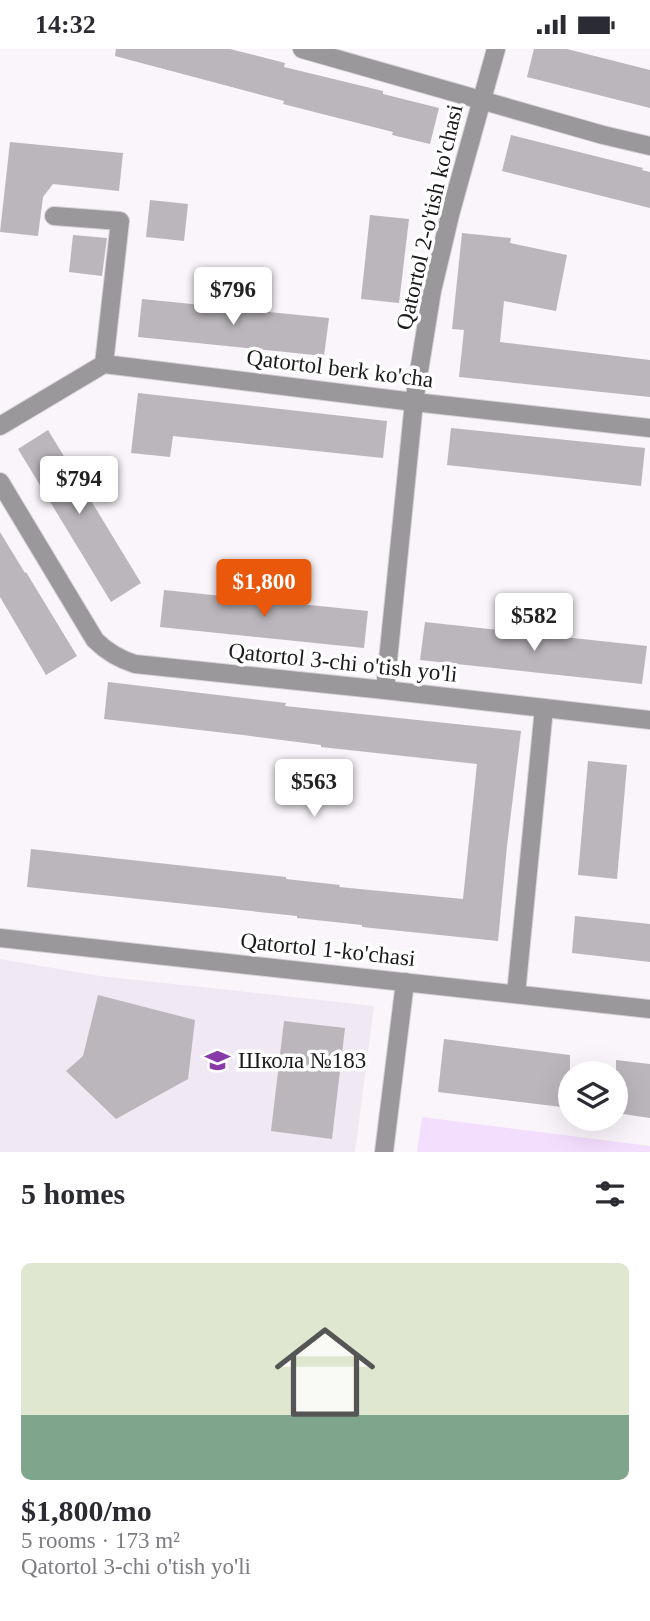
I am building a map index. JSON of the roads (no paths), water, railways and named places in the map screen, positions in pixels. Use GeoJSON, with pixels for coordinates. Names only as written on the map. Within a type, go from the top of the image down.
{"type":"FeatureCollection","features":[{"type":"Feature","properties":{"kind":"street"},"geometry":{"type":"LineString","coordinates":[[302,49],[650,146]]}},
{"type":"Feature","properties":{"kind":"street","name":"Qatortol 2-o'tish ko'chasi"},"geometry":{"type":"LineString","coordinates":[[385,690],[414,402],[432,291],[496,49]]}},
{"type":"Feature","properties":{"kind":"street"},"geometry":{"type":"LineString","coordinates":[[0,426],[104,364],[120,221],[54,216]]}},
{"type":"Feature","properties":{"kind":"street","name":"Qatortol berk ko'cha"},"geometry":{"type":"LineString","coordinates":[[104,364],[650,428]]}},
{"type":"Feature","properties":{"kind":"street","name":"Qatortol 3-chi o'tish yo'li"},"geometry":{"type":"LineString","coordinates":[[0,482],[95,640],[121,660],[135,664],[650,720]]}},
{"type":"Feature","properties":{"kind":"street"},"geometry":{"type":"LineString","coordinates":[[516,994],[544,708]]}},
{"type":"Feature","properties":{"kind":"street","name":"Qatortol 1-ko'chasi"},"geometry":{"type":"LineString","coordinates":[[0,938],[650,1009]]}},
{"type":"Feature","properties":{"kind":"street"},"geometry":{"type":"LineString","coordinates":[[384,1152],[405,982]]}},
{"type":"Feature","properties":{"kind":"place","name":"Школа №183"},"geometry":{"type":"Point","coordinates":[218,1060]}}]}
